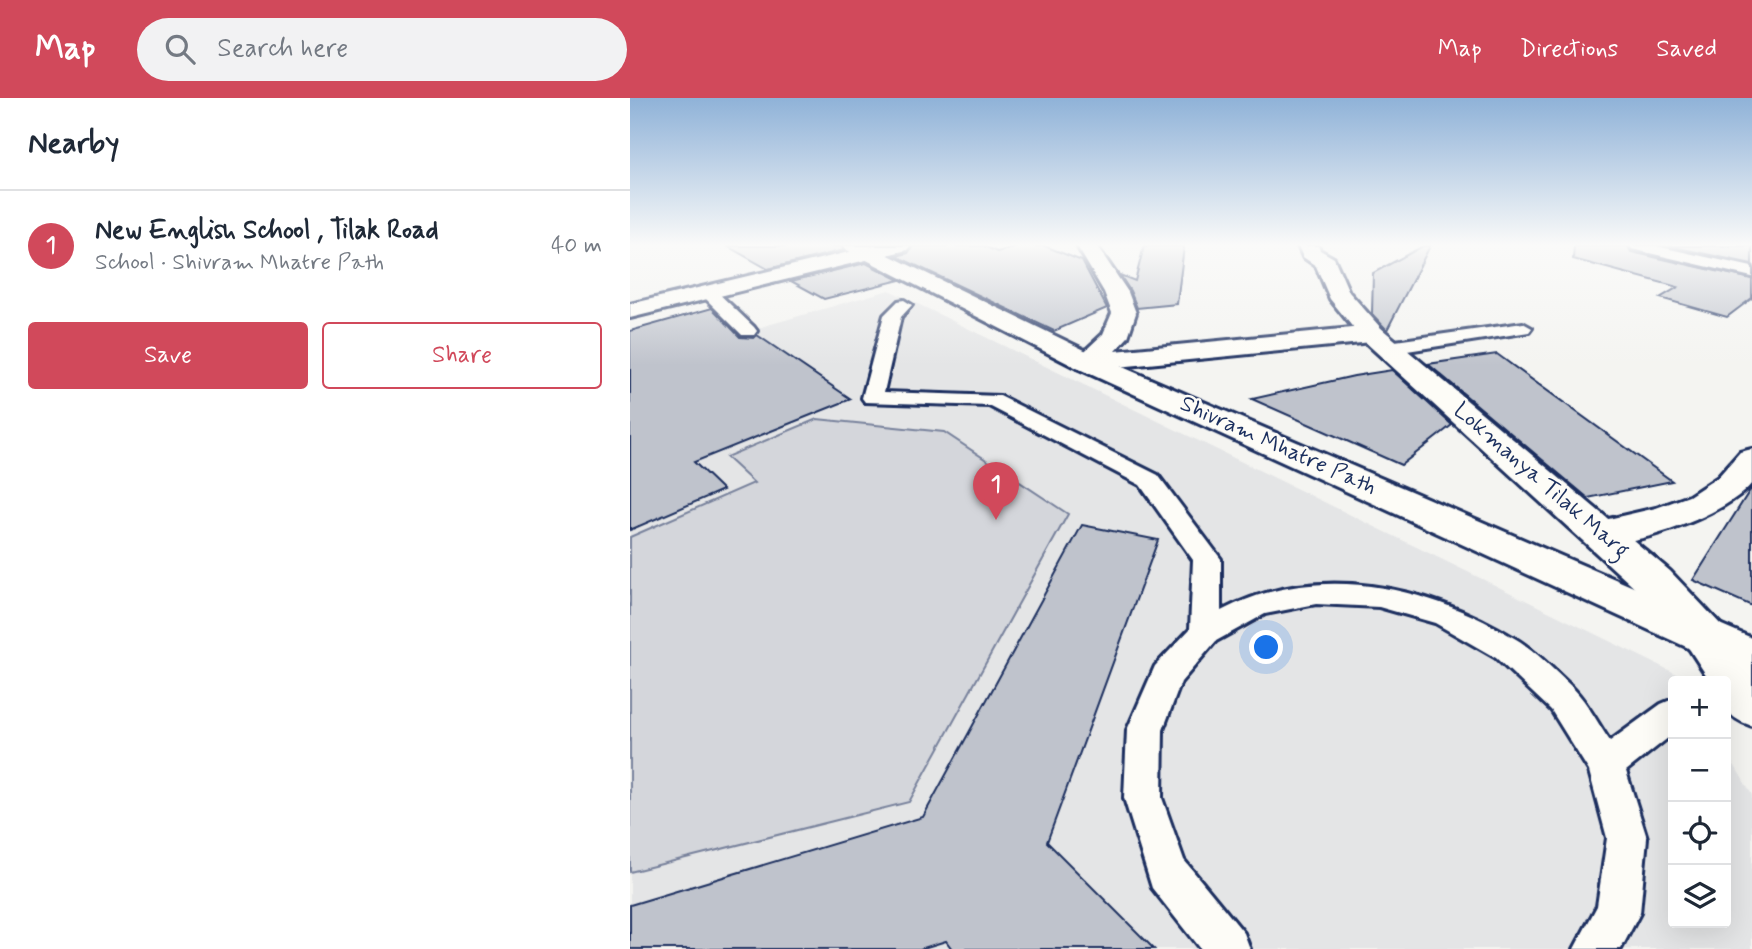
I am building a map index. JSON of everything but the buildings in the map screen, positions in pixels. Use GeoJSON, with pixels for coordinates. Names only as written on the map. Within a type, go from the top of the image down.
{"type":"FeatureCollection","features":[{"type":"Feature","properties":{"kind":"street"},"geometry":{"type":"LineString","coordinates":[[630,294],[670,286]]}},
{"type":"Feature","properties":{"kind":"street"},"geometry":{"type":"LineString","coordinates":[[630,312],[729,286]]}},
{"type":"Feature","properties":{"kind":"street","name":"Shivram Mhatre Path"},"geometry":{"type":"LineString","coordinates":[[930,286],[1087,362],[1437,516],[1732,671]]}},
{"type":"Feature","properties":{"kind":"street"},"geometry":{"type":"LineString","coordinates":[[1087,362],[1115,337],[1124,313],[1112,286]]}},
{"type":"Feature","properties":{"kind":"street","name":"Lokmanya Tilak Marg"},"geometry":{"type":"LineString","coordinates":[[1335,286],[1338,295],[1380,341],[1655,582],[1732,671]]}},
{"type":"Feature","properties":{"kind":"street"},"geometry":{"type":"LineString","coordinates":[[1087,362],[1380,341]]}},
{"type":"Feature","properties":{"kind":"street"},"geometry":{"type":"LineString","coordinates":[[1601,533],[1650,523],[1693,508],[1731,485],[1752,459]]}},
{"type":"Feature","properties":{"kind":"lane"},"geometry":{"type":"LineString","coordinates":[[708,292],[748,331]]}},
{"type":"Feature","properties":{"kind":"lane"},"geometry":{"type":"LineString","coordinates":[[904,305],[893,315],[872,398],[993,400],[1149,480],[1207,559],[1205,633]]}},
{"type":"Feature","properties":{"kind":"lane"},"geometry":{"type":"LineString","coordinates":[[1380,341],[1523,328]]}},
{"type":"Feature","properties":{"kind":"lane"},"geometry":{"type":"LineString","coordinates":[[1228,949],[1167,873],[1143,798],[1145,730],[1167,675],[1205,633],[1257,605],[1316,593],[1379,596],[1445,615],[1507,649],[1563,700],[1606,765],[1627,838],[1618,913],[1596,949]]}},
{"type":"Feature","properties":{"kind":"lane"},"geometry":{"type":"LineString","coordinates":[[1606,765],[1668,718]]}},
{"type":"Feature","properties":{"kind":"shaded area"},"geometry":{"type":"Polygon","coordinates":[[[889,290],[1681,676],[1668,676],[1668,928],[1731,928],[1731,759],[1752,795],[1752,949],[630,949],[630,365],[889,290]]]}},
{"type":"Feature","properties":{"kind":"shaded area"},"geometry":{"type":"Polygon","coordinates":[[[817,419],[944,432],[1068,514],[909,802],[630,872],[630,537],[754,483],[726,457],[817,419]]]}},
{"type":"Feature","properties":{"kind":"place","name":"New English School , Tilak Road"},"geometry":{"type":"Point","coordinates":[996,520]}}]}
